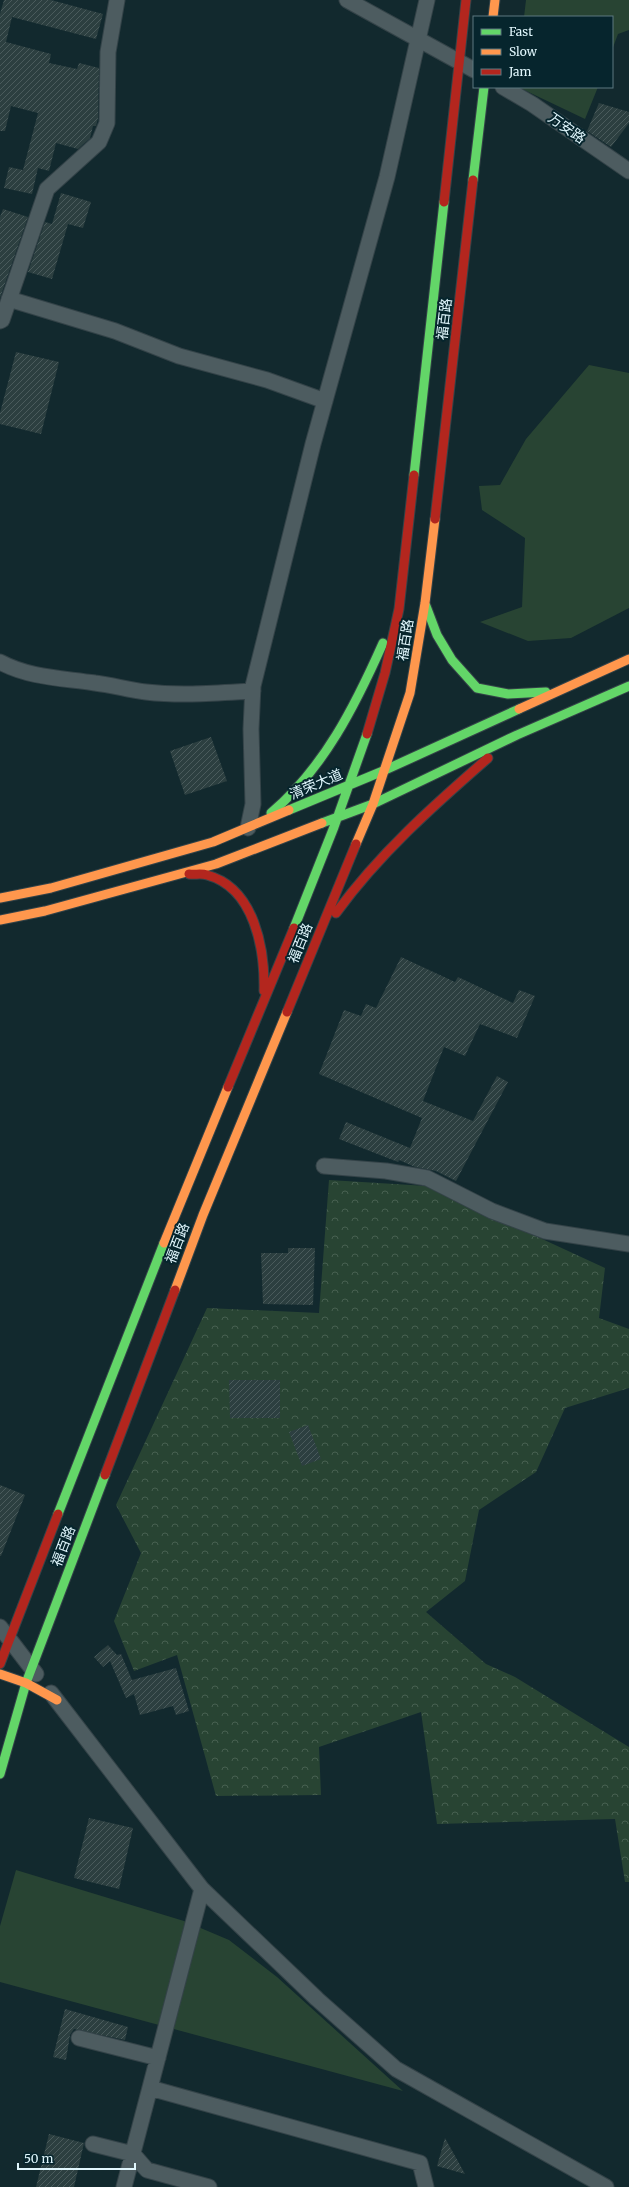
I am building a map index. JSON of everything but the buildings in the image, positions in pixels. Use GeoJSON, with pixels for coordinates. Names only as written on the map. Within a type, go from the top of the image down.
{"type":"FeatureCollection","features":[{"type":"Feature","properties":{"kind":"main road","name":"福百路"},"geometry":{"type":"LineString","coordinates":[[0,1664],[179,1206],[338,817],[350,785],[385,673],[399,609],[466,0]]}},
{"type":"Feature","properties":{"kind":"main road"},"geometry":{"type":"LineString","coordinates":[[493,16],[495,0]]}},
{"type":"Feature","properties":{"kind":"main road","name":"福百路"},"geometry":{"type":"LineString","coordinates":[[0,1774],[26,1683],[203,1215],[372,804],[410,693],[426,603],[484,88]]}},
{"type":"Feature","properties":{"kind":"main road"},"geometry":{"type":"LineString","coordinates":[[426,603],[437,635],[452,660],[477,688],[508,694],[559,691]]}},
{"type":"Feature","properties":{"kind":"main road"},"geometry":{"type":"LineString","coordinates":[[250,827],[281,805],[307,776],[334,738],[360,692],[399,609]]}},
{"type":"Feature","properties":{"kind":"main road","name":"清荣大道"},"geometry":{"type":"LineString","coordinates":[[0,898],[74,881],[213,842],[383,771],[629,659]]}},
{"type":"Feature","properties":{"kind":"main road"},"geometry":{"type":"LineString","coordinates":[[0,920],[45,911],[216,864],[372,804],[517,735],[629,686]]}},
{"type":"Feature","properties":{"kind":"main road"},"geometry":{"type":"LineString","coordinates":[[316,942],[348,896],[410,828],[452,789],[517,735]]}},
{"type":"Feature","properties":{"kind":"main road"},"geometry":{"type":"LineString","coordinates":[[179,874],[210,875],[233,890],[251,915],[264,956],[262,1006]]}},
{"type":"Feature","properties":{"kind":"main road"},"geometry":{"type":"LineString","coordinates":[[0,1674],[26,1683],[57,1700]]}},
{"type":"Feature","properties":{"kind":"street"},"geometry":{"type":"LineString","coordinates":[[0,321],[2,320],[47,189],[99,142],[107,123],[108,52],[117,0]]}},
{"type":"Feature","properties":{"kind":"street"},"geometry":{"type":"LineString","coordinates":[[347,0],[473,69]]}},
{"type":"Feature","properties":{"kind":"street"},"geometry":{"type":"LineString","coordinates":[[250,827],[253,804],[251,729],[253,691],[325,400],[387,177],[417,38],[427,0]]}},
{"type":"Feature","properties":{"kind":"street","name":"万安路"},"geometry":{"type":"LineString","coordinates":[[505,88],[532,104],[629,171]]}},
{"type":"Feature","properties":{"kind":"street"},"geometry":{"type":"LineString","coordinates":[[9,299],[115,330],[179,356],[266,380],[325,400]]}},
{"type":"Feature","properties":{"kind":"street"},"geometry":{"type":"LineString","coordinates":[[0,662],[13,668],[47,678],[94,683],[146,692],[197,694],[253,691]]}},
{"type":"Feature","properties":{"kind":"street"},"geometry":{"type":"LineString","coordinates":[[324,1166],[386,1171],[427,1178],[492,1210],[545,1231],[629,1244]]}},
{"type":"Feature","properties":{"kind":"street"},"geometry":{"type":"LineString","coordinates":[[0,1627],[202,1889],[317,1999],[396,2069],[606,2187]]}},
{"type":"Feature","properties":{"kind":"street"},"geometry":{"type":"LineString","coordinates":[[124,2187],[202,1889]]}},
{"type":"Feature","properties":{"kind":"street"},"geometry":{"type":"LineString","coordinates":[[79,2038],[158,2058]]}},
{"type":"Feature","properties":{"kind":"street"},"geometry":{"type":"LineString","coordinates":[[150,2088],[420,2163],[426,2187]]}},
{"type":"Feature","properties":{"kind":"street"},"geometry":{"type":"LineString","coordinates":[[93,2144],[133,2154],[147,2170],[209,2187]]}},
{"type":"Feature","properties":{"kind":"green space"},"geometry":{"type":"Polygon","coordinates":[[[526,0],[629,0],[629,30],[618,34],[613,47],[613,16],[524,16],[526,0]]]}},
{"type":"Feature","properties":{"kind":"green space"},"geometry":{"type":"Polygon","coordinates":[[[520,88],[598,88],[585,119],[520,88]]]}},
{"type":"Feature","properties":{"kind":"green space"},"geometry":{"type":"Polygon","coordinates":[[[589,365],[629,373],[629,608],[571,638],[528,641],[480,622],[522,607],[525,538],[482,510],[479,486],[500,485],[526,439],[589,365]]]}},
{"type":"Feature","properties":{"kind":"green space"},"geometry":{"type":"Polygon","coordinates":[[[329,1180],[427,1186],[605,1268],[599,1318],[629,1329],[629,1388],[565,1408],[536,1472],[479,1510],[465,1581],[426,1612],[486,1664],[515,1677],[629,1747],[629,1882],[625,1882],[615,1819],[437,1824],[421,1712],[319,1747],[321,1795],[216,1796],[177,1655],[134,1671],[114,1621],[141,1553],[116,1505],[207,1308],[319,1313],[329,1180]]]}},
{"type":"Feature","properties":{"kind":"green space"},"geometry":{"type":"Polygon","coordinates":[[[16,1870],[184,1921],[229,1940],[277,1977],[403,2091],[0,1982],[0,1926],[16,1870]]]}},
{"type":"Feature","properties":{"kind":"traffic: fast"},"geometry":{"type":"LineString","coordinates":[[473,180],[484,88]]}},
{"type":"Feature","properties":{"kind":"traffic: fast"},"geometry":{"type":"LineString","coordinates":[[414,475],[444,202]]}},
{"type":"Feature","properties":{"kind":"traffic: fast"},"geometry":{"type":"LineString","coordinates":[[426,606],[437,635],[452,660],[477,688],[508,694],[546,692]]}},
{"type":"Feature","properties":{"kind":"traffic: fast"},"geometry":{"type":"LineString","coordinates":[[271,813],[307,776],[336,735],[361,690],[383,643]]}},
{"type":"Feature","properties":{"kind":"traffic: fast"},"geometry":{"type":"LineString","coordinates":[[322,823],[373,804],[517,735],[629,686]]}},
{"type":"Feature","properties":{"kind":"traffic: fast"},"geometry":{"type":"LineString","coordinates":[[289,810],[383,771],[519,709]]}},
{"type":"Feature","properties":{"kind":"traffic: fast"},"geometry":{"type":"LineString","coordinates":[[294,928],[334,827],[367,734]]}},
{"type":"Feature","properties":{"kind":"traffic: fast"},"geometry":{"type":"LineString","coordinates":[[58,1514],[164,1243]]}},
{"type":"Feature","properties":{"kind":"traffic: fast"},"geometry":{"type":"LineString","coordinates":[[0,1774],[26,1683],[105,1475]]}},
{"type":"Feature","properties":{"kind":"traffic: slow"},"geometry":{"type":"LineString","coordinates":[[493,16],[495,0]]}},
{"type":"Feature","properties":{"kind":"traffic: slow"},"geometry":{"type":"LineString","coordinates":[[356,844],[373,804],[410,693],[425,603],[435,519]]}},
{"type":"Feature","properties":{"kind":"traffic: slow"},"geometry":{"type":"LineString","coordinates":[[519,709],[629,659]]}},
{"type":"Feature","properties":{"kind":"traffic: slow"},"geometry":{"type":"LineString","coordinates":[[0,898],[51,888],[213,842],[289,810]]}},
{"type":"Feature","properties":{"kind":"traffic: slow"},"geometry":{"type":"LineString","coordinates":[[0,920],[45,911],[216,864],[322,823]]}},
{"type":"Feature","properties":{"kind":"traffic: slow"},"geometry":{"type":"LineString","coordinates":[[175,1290],[203,1215],[287,1012]]}},
{"type":"Feature","properties":{"kind":"traffic: slow"},"geometry":{"type":"LineString","coordinates":[[164,1243],[228,1087]]}},
{"type":"Feature","properties":{"kind":"traffic: slow"},"geometry":{"type":"LineString","coordinates":[[0,1674],[26,1683],[57,1700]]}},
{"type":"Feature","properties":{"kind":"traffic: jam"},"geometry":{"type":"LineString","coordinates":[[444,202],[466,0]]}},
{"type":"Feature","properties":{"kind":"traffic: jam"},"geometry":{"type":"LineString","coordinates":[[435,519],[473,180]]}},
{"type":"Feature","properties":{"kind":"traffic: jam"},"geometry":{"type":"LineString","coordinates":[[367,734],[385,673],[399,609],[414,475]]}},
{"type":"Feature","properties":{"kind":"traffic: jam"},"geometry":{"type":"LineString","coordinates":[[336,913],[388,851],[447,794],[488,758]]}},
{"type":"Feature","properties":{"kind":"traffic: jam"},"geometry":{"type":"LineString","coordinates":[[287,1012],[356,844]]}},
{"type":"Feature","properties":{"kind":"traffic: jam"},"geometry":{"type":"LineString","coordinates":[[189,874],[205,874],[223,882],[236,893],[246,907],[254,922],[259,940],[264,975],[264,991]]}},
{"type":"Feature","properties":{"kind":"traffic: jam"},"geometry":{"type":"LineString","coordinates":[[228,1087],[294,928]]}},
{"type":"Feature","properties":{"kind":"traffic: jam"},"geometry":{"type":"LineString","coordinates":[[105,1475],[175,1290]]}},
{"type":"Feature","properties":{"kind":"traffic: jam"},"geometry":{"type":"LineString","coordinates":[[0,1664],[58,1514]]}}]}
